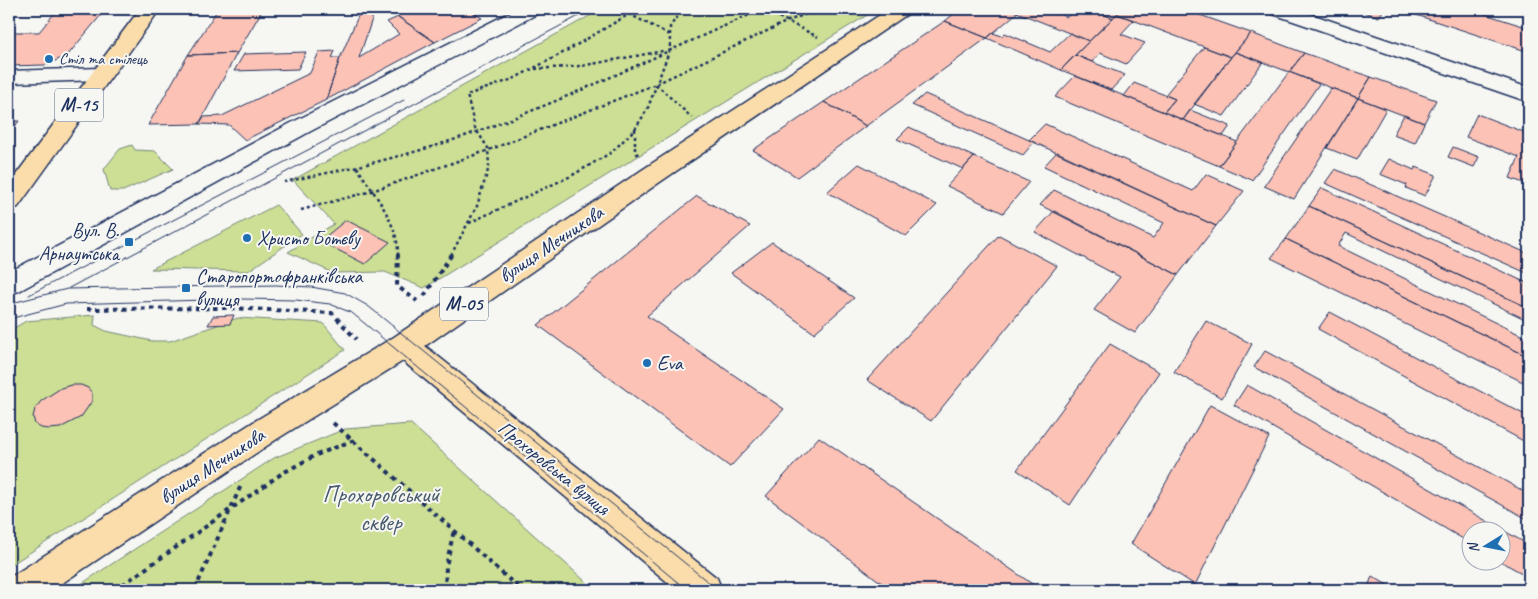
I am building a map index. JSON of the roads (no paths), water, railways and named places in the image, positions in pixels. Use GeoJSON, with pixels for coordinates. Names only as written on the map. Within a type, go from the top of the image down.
{"type":"FeatureCollection","features":[{"type":"Feature","properties":{"kind":"main road","name":"М-15"},"geometry":{"type":"LineString","coordinates":[[9,202],[150,9]]}},
{"type":"Feature","properties":{"kind":"main road"},"geometry":{"type":"LineString","coordinates":[[9,284],[303,126],[532,9]]}},
{"type":"Feature","properties":{"kind":"main road","name":"вулиця Мечникова"},"geometry":{"type":"LineString","coordinates":[[21,590],[266,430],[312,404],[404,345],[710,136],[902,9]]}},
{"type":"Feature","properties":{"kind":"main road"},"geometry":{"type":"LineString","coordinates":[[1278,9],[1529,96]]}},
{"type":"Feature","properties":{"kind":"main road"},"geometry":{"type":"LineString","coordinates":[[9,77],[101,74]]}},
{"type":"Feature","properties":{"kind":"main road","name":"Прохоровська вулиця"},"geometry":{"type":"LineString","coordinates":[[404,345],[704,590]]}},
{"type":"Feature","properties":{"kind":"tram line"},"geometry":{"type":"LineString","coordinates":[[69,288],[592,9]]}},
{"type":"Feature","properties":{"kind":"tram line"},"geometry":{"type":"LineString","coordinates":[[29,295],[404,100]]}},
{"type":"Feature","properties":{"kind":"tram line"},"geometry":{"type":"LineString","coordinates":[[12,303],[67,289],[276,285],[311,287],[345,293],[368,306],[718,590]]}},
{"type":"Feature","properties":{"kind":"tram line"},"geometry":{"type":"LineString","coordinates":[[9,319],[66,304],[241,299],[296,300],[330,304],[352,313],[687,590]]}},
{"type":"Feature","properties":{"kind":"place","name":"Стіл та стілець"},"geometry":{"type":"Point","coordinates":[49,59]}},
{"type":"Feature","properties":{"kind":"place","name":"Христо Ботєву"},"geometry":{"type":"Point","coordinates":[247,238]}},
{"type":"Feature","properties":{"kind":"place","name":"Вул. В. Арнаутська"},"geometry":{"type":"Point","coordinates":[129,242]}},
{"type":"Feature","properties":{"kind":"place","name":"Старопортофранківська вулиця"},"geometry":{"type":"Point","coordinates":[186,288]}},
{"type":"Feature","properties":{"kind":"place","name":"Eva"},"geometry":{"type":"Point","coordinates":[647,363]}},
{"type":"Feature","properties":{"kind":"park label","name":"Прохоровський сквер"},"geometry":{"type":"Point","coordinates":[381,508]}}]}
